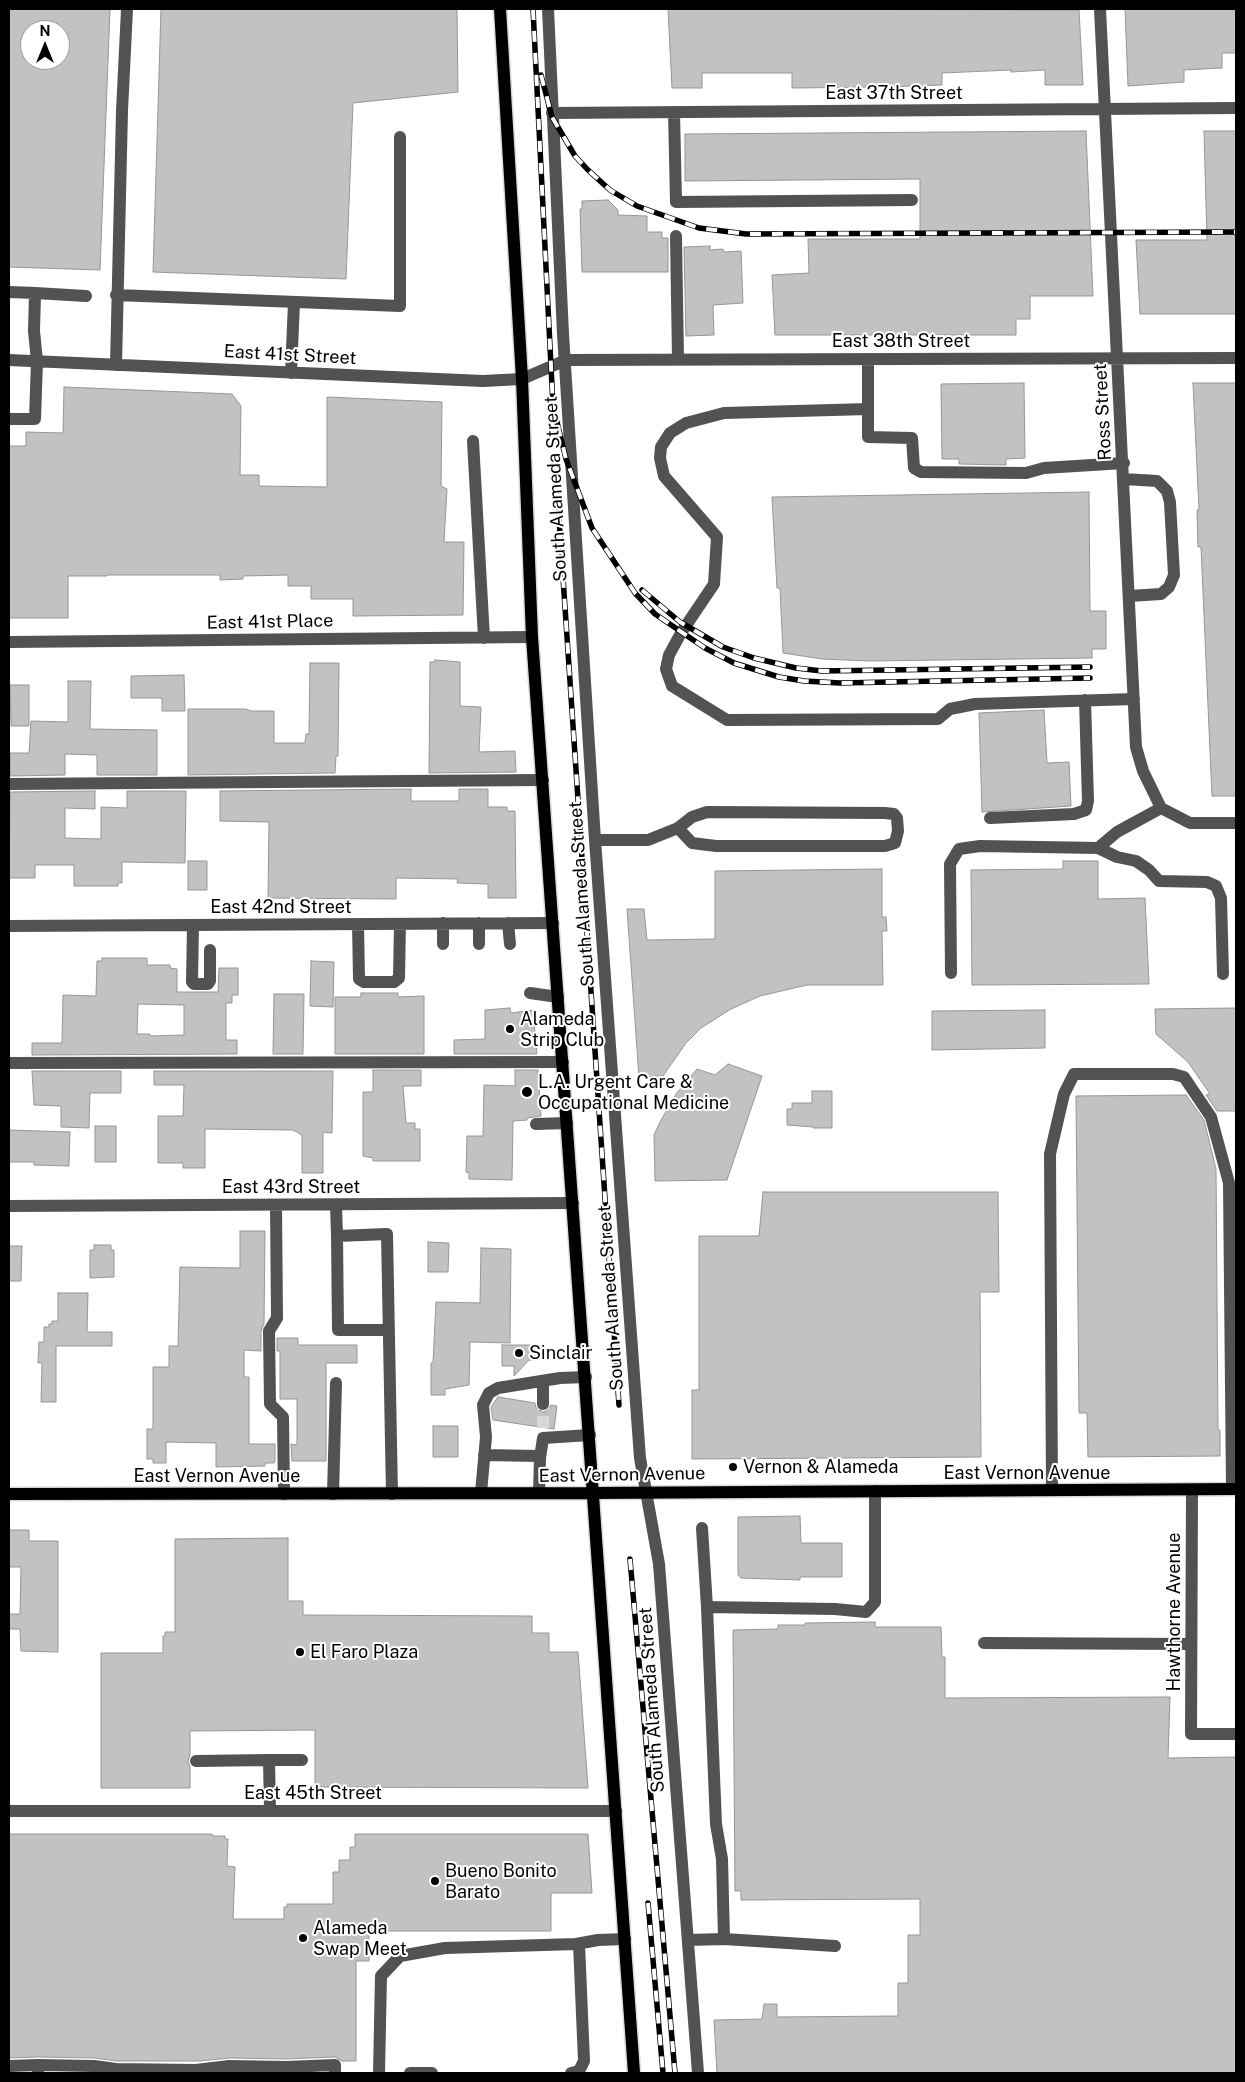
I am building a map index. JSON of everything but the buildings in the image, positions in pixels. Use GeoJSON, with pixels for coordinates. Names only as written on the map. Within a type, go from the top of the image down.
{"type":"FeatureCollection","features":[{"type":"Feature","properties":{"kind":"main road","name":"South Alameda Street"},"geometry":{"type":"LineString","coordinates":[[500,9],[522,379],[532,637],[634,2073]]}},
{"type":"Feature","properties":{"kind":"main road","name":"East Vernon Avenue"},"geometry":{"type":"LineString","coordinates":[[9,1494],[392,1494],[1234,1489]]}},
{"type":"Feature","properties":{"kind":"street"},"geometry":{"type":"LineString","coordinates":[[116,365],[116,295],[127,9]]}},
{"type":"Feature","properties":{"kind":"street","name":"South Alameda Street"},"geometry":{"type":"LineString","coordinates":[[548,9],[566,360],[595,840],[640,1458],[659,1567],[698,2073]]}},
{"type":"Feature","properties":{"kind":"street","name":"Ross Street"},"geometry":{"type":"LineString","coordinates":[[1100,9],[1138,755],[1146,778],[1161,808]]}},
{"type":"Feature","properties":{"kind":"street","name":"East 37th Street"},"geometry":{"type":"LineString","coordinates":[[552,112],[1236,108]]}},
{"type":"Feature","properties":{"kind":"street"},"geometry":{"type":"LineString","coordinates":[[674,112],[676,202],[912,200]]}},
{"type":"Feature","properties":{"kind":"street"},"geometry":{"type":"LineString","coordinates":[[116,295],[400,306],[400,137]]}},
{"type":"Feature","properties":{"kind":"street"},"geometry":{"type":"LineString","coordinates":[[676,236],[678,359]]}},
{"type":"Feature","properties":{"kind":"street"},"geometry":{"type":"LineString","coordinates":[[9,292],[86,296]]}},
{"type":"Feature","properties":{"kind":"street"},"geometry":{"type":"LineString","coordinates":[[11,419],[35,419],[37,361],[34,331],[35,293]]}},
{"type":"Feature","properties":{"kind":"street"},"geometry":{"type":"LineString","coordinates":[[290,373],[294,302]]}},
{"type":"Feature","properties":{"kind":"street","name":"East 38th Street"},"geometry":{"type":"LineString","coordinates":[[566,360],[1236,358]]}},
{"type":"Feature","properties":{"kind":"street"},"geometry":{"type":"LineString","coordinates":[[868,359],[868,437],[912,438],[914,468],[921,472],[1026,472],[1044,468],[1124,463]]}},
{"type":"Feature","properties":{"kind":"street","name":"East 41st Street"},"geometry":{"type":"LineString","coordinates":[[9,360],[483,381],[522,379],[566,360]]}},
{"type":"Feature","properties":{"kind":"street"},"geometry":{"type":"LineString","coordinates":[[868,409],[724,413],[686,423],[670,433],[660,452],[664,476],[716,537],[714,584],[681,633],[670,655],[666,668],[672,686],[727,720],[938,719],[950,709],[975,704],[1134,699]]}},
{"type":"Feature","properties":{"kind":"street"},"geometry":{"type":"LineString","coordinates":[[473,441],[484,638]]}},
{"type":"Feature","properties":{"kind":"street"},"geometry":{"type":"LineString","coordinates":[[1124,479],[1156,481],[1167,491],[1170,502],[1174,575],[1169,587],[1161,594],[1129,596]]}},
{"type":"Feature","properties":{"kind":"street","name":"East 41st Place"},"geometry":{"type":"LineString","coordinates":[[9,642],[532,637]]}},
{"type":"Feature","properties":{"kind":"street"},"geometry":{"type":"LineString","coordinates":[[990,818],[1074,814],[1086,810],[1088,801],[1085,700]]}},
{"type":"Feature","properties":{"kind":"street"},"geometry":{"type":"LineString","coordinates":[[9,784],[542,780]]}},
{"type":"Feature","properties":{"kind":"street"},"geometry":{"type":"LineString","coordinates":[[1098,848],[1117,832],[1161,808],[1190,823],[1236,823]]}},
{"type":"Feature","properties":{"kind":"street"},"geometry":{"type":"LineString","coordinates":[[595,840],[648,840],[678,828],[692,816],[707,812],[885,813],[894,814],[897,818],[898,831],[895,843],[885,846],[716,846],[692,844],[678,828]]}},
{"type":"Feature","properties":{"kind":"street"},"geometry":{"type":"LineString","coordinates":[[951,973],[950,864],[959,850],[980,846],[1098,848],[1117,857],[1136,861],[1160,881],[1207,882],[1216,886],[1222,898],[1223,974]]}},
{"type":"Feature","properties":{"kind":"street"},"geometry":{"type":"LineString","coordinates":[[443,923],[443,944]]}},
{"type":"Feature","properties":{"kind":"street"},"geometry":{"type":"LineString","coordinates":[[479,923],[479,944]]}},
{"type":"Feature","properties":{"kind":"street"},"geometry":{"type":"LineString","coordinates":[[508,923],[510,944]]}},
{"type":"Feature","properties":{"kind":"street","name":"East 42nd Street"},"geometry":{"type":"LineString","coordinates":[[9,926],[553,923]]}},
{"type":"Feature","properties":{"kind":"street"},"geometry":{"type":"LineString","coordinates":[[358,924],[359,978],[364,982],[394,982],[399,978],[400,924]]}},
{"type":"Feature","properties":{"kind":"street"},"geometry":{"type":"LineString","coordinates":[[193,925],[192,982],[194,984],[208,984],[210,981],[210,950]]}},
{"type":"Feature","properties":{"kind":"street"},"geometry":{"type":"LineString","coordinates":[[530,993],[558,997]]}},
{"type":"Feature","properties":{"kind":"street"},"geometry":{"type":"LineString","coordinates":[[9,1063],[563,1062]]}},
{"type":"Feature","properties":{"kind":"street"},"geometry":{"type":"LineString","coordinates":[[1052,1490],[1050,1154],[1064,1094],[1074,1074],[1172,1074],[1184,1077],[1211,1118],[1230,1183],[1234,1489]]}},
{"type":"Feature","properties":{"kind":"street"},"geometry":{"type":"LineString","coordinates":[[536,1124],[568,1123]]}},
{"type":"Feature","properties":{"kind":"street","name":"East 43rd Street"},"geometry":{"type":"LineString","coordinates":[[9,1206],[573,1203]]}},
{"type":"Feature","properties":{"kind":"street"},"geometry":{"type":"LineString","coordinates":[[336,1204],[338,1330],[389,1330]]}},
{"type":"Feature","properties":{"kind":"street"},"geometry":{"type":"LineString","coordinates":[[276,1205],[277,1318],[269,1330],[270,1404],[284,1417],[284,1494]]}},
{"type":"Feature","properties":{"kind":"street"},"geometry":{"type":"LineString","coordinates":[[337,1236],[387,1234],[392,1494]]}},
{"type":"Feature","properties":{"kind":"street"},"geometry":{"type":"LineString","coordinates":[[481,1493],[486,1437],[483,1405],[489,1393],[498,1388],[543,1380],[586,1377]]}},
{"type":"Feature","properties":{"kind":"street"},"geometry":{"type":"LineString","coordinates":[[543,1380],[543,1404]]}},
{"type":"Feature","properties":{"kind":"street"},"geometry":{"type":"LineString","coordinates":[[333,1494],[336,1383]]}},
{"type":"Feature","properties":{"kind":"street"},"geometry":{"type":"LineString","coordinates":[[539,1493],[543,1433],[590,1435]]}},
{"type":"Feature","properties":{"kind":"street"},"geometry":{"type":"LineString","coordinates":[[484,1456],[540,1456]]}},
{"type":"Feature","properties":{"kind":"street","name":"Hawthorne Avenue"},"geometry":{"type":"LineString","coordinates":[[1192,1490],[1191,1734],[1236,1734]]}},
{"type":"Feature","properties":{"kind":"street"},"geometry":{"type":"LineString","coordinates":[[707,1607],[836,1609],[866,1612],[875,1602],[875,1491]]}},
{"type":"Feature","properties":{"kind":"street"},"geometry":{"type":"LineString","coordinates":[[702,1528],[716,1824],[722,1858],[724,1939]]}},
{"type":"Feature","properties":{"kind":"street"},"geometry":{"type":"LineString","coordinates":[[984,1643],[1191,1644]]}},
{"type":"Feature","properties":{"kind":"street"},"geometry":{"type":"LineString","coordinates":[[196,1760],[302,1760]]}},
{"type":"Feature","properties":{"kind":"street"},"geometry":{"type":"LineString","coordinates":[[269,1760],[270,1811]]}},
{"type":"Feature","properties":{"kind":"street","name":"East 45th Street"},"geometry":{"type":"LineString","coordinates":[[9,1810],[616,1811]]}},
{"type":"Feature","properties":{"kind":"street"},"geometry":{"type":"LineString","coordinates":[[379,2073],[381,1976],[400,1956],[445,1948],[579,1944],[598,1940],[625,1939]]}},
{"type":"Feature","properties":{"kind":"street"},"geometry":{"type":"LineString","coordinates":[[688,1940],[724,1939],[835,1946]]}},
{"type":"Feature","properties":{"kind":"street"},"geometry":{"type":"LineString","coordinates":[[571,2073],[579,2071],[584,2062],[579,1944]]}},
{"type":"Feature","properties":{"kind":"street"},"geometry":{"type":"LineString","coordinates":[[9,2066],[38,2069],[94,2066],[116,2071],[196,2072],[230,2066],[286,2070],[335,2065],[335,2073]]}},
{"type":"Feature","properties":{"kind":"street"},"geometry":{"type":"LineString","coordinates":[[410,2073],[432,2073]]}},
{"type":"Feature","properties":{"kind":"tunnel"},"geometry":{"type":"LineString","coordinates":[[543,1404],[543,1428]]}},
{"type":"Feature","properties":{"kind":"railway"},"geometry":{"type":"LineString","coordinates":[[533,9],[553,406],[566,459],[592,528],[635,593],[655,614],[705,648],[734,663],[779,677],[804,681],[840,683],[1090,678]]}},
{"type":"Feature","properties":{"kind":"railway"},"geometry":{"type":"LineString","coordinates":[[541,75],[552,117],[575,156],[588,170],[610,190],[637,206],[699,228],[746,234],[1236,232]]}},
{"type":"Feature","properties":{"kind":"railway"},"geometry":{"type":"LineString","coordinates":[[557,489],[619,1405]]}},
{"type":"Feature","properties":{"kind":"railway"},"geometry":{"type":"LineString","coordinates":[[642,590],[680,622],[723,647],[754,658],[796,668],[822,671],[1090,667]]}},
{"type":"Feature","properties":{"kind":"railway"},"geometry":{"type":"LineString","coordinates":[[630,1559],[675,2073]]}},
{"type":"Feature","properties":{"kind":"railway"},"geometry":{"type":"LineString","coordinates":[[648,1903],[663,2073]]}},
{"type":"Feature","properties":{"kind":"place","name":"Alameda Strip Club"},"geometry":{"type":"Point","coordinates":[510,1029]}},
{"type":"Feature","properties":{"kind":"place","name":"L.A. Urgent Care & Occupational Medicine"},"geometry":{"type":"Point","coordinates":[527,1092]}},
{"type":"Feature","properties":{"kind":"place","name":"Sinclair"},"geometry":{"type":"Point","coordinates":[519,1353]}},
{"type":"Feature","properties":{"kind":"place","name":"Vernon & Alameda"},"geometry":{"type":"Point","coordinates":[733,1467]}},
{"type":"Feature","properties":{"kind":"place","name":"El Faro Plaza"},"geometry":{"type":"Point","coordinates":[300,1652]}},
{"type":"Feature","properties":{"kind":"place","name":"Bueno Bonito Barato"},"geometry":{"type":"Point","coordinates":[435,1881]}},
{"type":"Feature","properties":{"kind":"place","name":"Alameda Swap Meet"},"geometry":{"type":"Point","coordinates":[303,1938]}}]}
